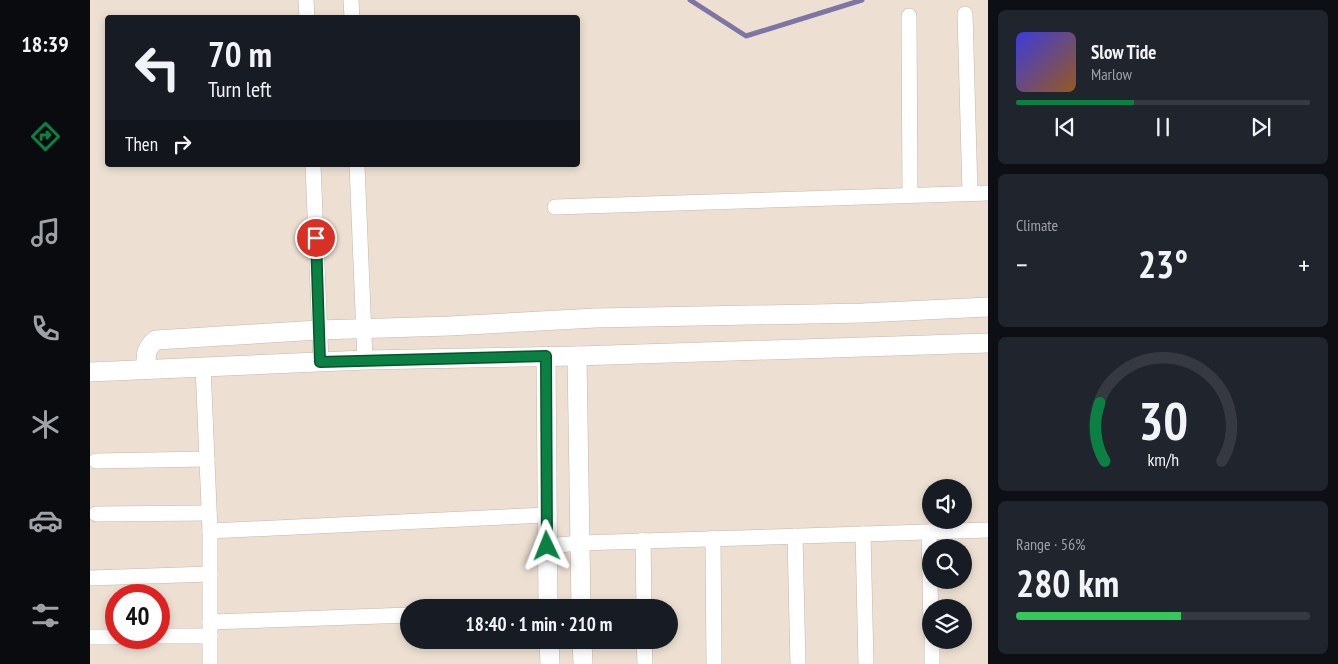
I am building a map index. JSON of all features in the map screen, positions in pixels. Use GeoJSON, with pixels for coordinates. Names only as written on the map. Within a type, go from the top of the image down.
{"type":"FeatureCollection","features":[{"type":"Feature","properties":{"kind":"street"},"geometry":{"type":"LineString","coordinates":[[306,0],[307,15]]}},
{"type":"Feature","properties":{"kind":"street"},"geometry":{"type":"LineString","coordinates":[[351,0],[352,15]]}},
{"type":"Feature","properties":{"kind":"street"},"geometry":{"type":"LineString","coordinates":[[965,14],[970,193]]}},
{"type":"Feature","properties":{"kind":"street"},"geometry":{"type":"LineString","coordinates":[[909,16],[910,195]]}},
{"type":"Feature","properties":{"kind":"street"},"geometry":{"type":"LineString","coordinates":[[313,167],[320,362]]}},
{"type":"Feature","properties":{"kind":"street"},"geometry":{"type":"LineString","coordinates":[[357,167],[365,360]]}},
{"type":"Feature","properties":{"kind":"street"},"geometry":{"type":"LineString","coordinates":[[555,207],[988,193]]}},
{"type":"Feature","properties":{"kind":"street"},"geometry":{"type":"LineString","coordinates":[[146,369],[146,352],[149,345],[156,340],[319,330],[450,326],[595,318],[863,313],[988,307]]}},
{"type":"Feature","properties":{"kind":"street"},"geometry":{"type":"LineString","coordinates":[[90,372],[365,360],[578,356],[988,343]]}},
{"type":"Feature","properties":{"kind":"street"},"geometry":{"type":"LineString","coordinates":[[546,356],[548,599]]}},
{"type":"Feature","properties":{"kind":"street"},"geometry":{"type":"LineString","coordinates":[[578,356],[581,599]]}},
{"type":"Feature","properties":{"kind":"street"},"geometry":{"type":"LineString","coordinates":[[203,366],[210,531],[210,664]]}},
{"type":"Feature","properties":{"kind":"street"},"geometry":{"type":"LineString","coordinates":[[96,461],[207,459]]}},
{"type":"Feature","properties":{"kind":"street"},"geometry":{"type":"LineString","coordinates":[[96,514],[209,513]]}},
{"type":"Feature","properties":{"kind":"street"},"geometry":{"type":"LineString","coordinates":[[210,531],[546,515]]}},
{"type":"Feature","properties":{"kind":"street"},"geometry":{"type":"LineString","coordinates":[[547,546],[580,542],[988,530]]}},
{"type":"Feature","properties":{"kind":"street"},"geometry":{"type":"LineString","coordinates":[[929,532],[930,599]]}},
{"type":"Feature","properties":{"kind":"street"},"geometry":{"type":"LineString","coordinates":[[863,534],[866,664]]}},
{"type":"Feature","properties":{"kind":"street"},"geometry":{"type":"LineString","coordinates":[[795,536],[798,664]]}},
{"type":"Feature","properties":{"kind":"street"},"geometry":{"type":"LineString","coordinates":[[713,538],[714,664]]}},
{"type":"Feature","properties":{"kind":"street"},"geometry":{"type":"LineString","coordinates":[[643,540],[644,599]]}},
{"type":"Feature","properties":{"kind":"street"},"geometry":{"type":"LineString","coordinates":[[90,578],[210,574]]}},
{"type":"Feature","properties":{"kind":"street"},"geometry":{"type":"LineString","coordinates":[[170,634],[210,629],[400,616]]}},
{"type":"Feature","properties":{"kind":"street"},"geometry":{"type":"LineString","coordinates":[[90,637],[105,636]]}},
{"type":"Feature","properties":{"kind":"street"},"geometry":{"type":"LineString","coordinates":[[549,649],[550,664]]}},
{"type":"Feature","properties":{"kind":"street"},"geometry":{"type":"LineString","coordinates":[[582,649],[583,664]]}},
{"type":"Feature","properties":{"kind":"street"},"geometry":{"type":"LineString","coordinates":[[644,649],[644,664]]}},
{"type":"Feature","properties":{"kind":"street"},"geometry":{"type":"LineString","coordinates":[[932,649],[932,664]]}},
{"type":"Feature","properties":{"kind":"waterway"},"geometry":{"type":"LineString","coordinates":[[690,0],[746,36],[862,0]]}},
{"type":"Feature","properties":{"kind":"route"},"geometry":{"type":"LineString","coordinates":[[316,238],[320,362],[546,356],[547,546]]}}]}
